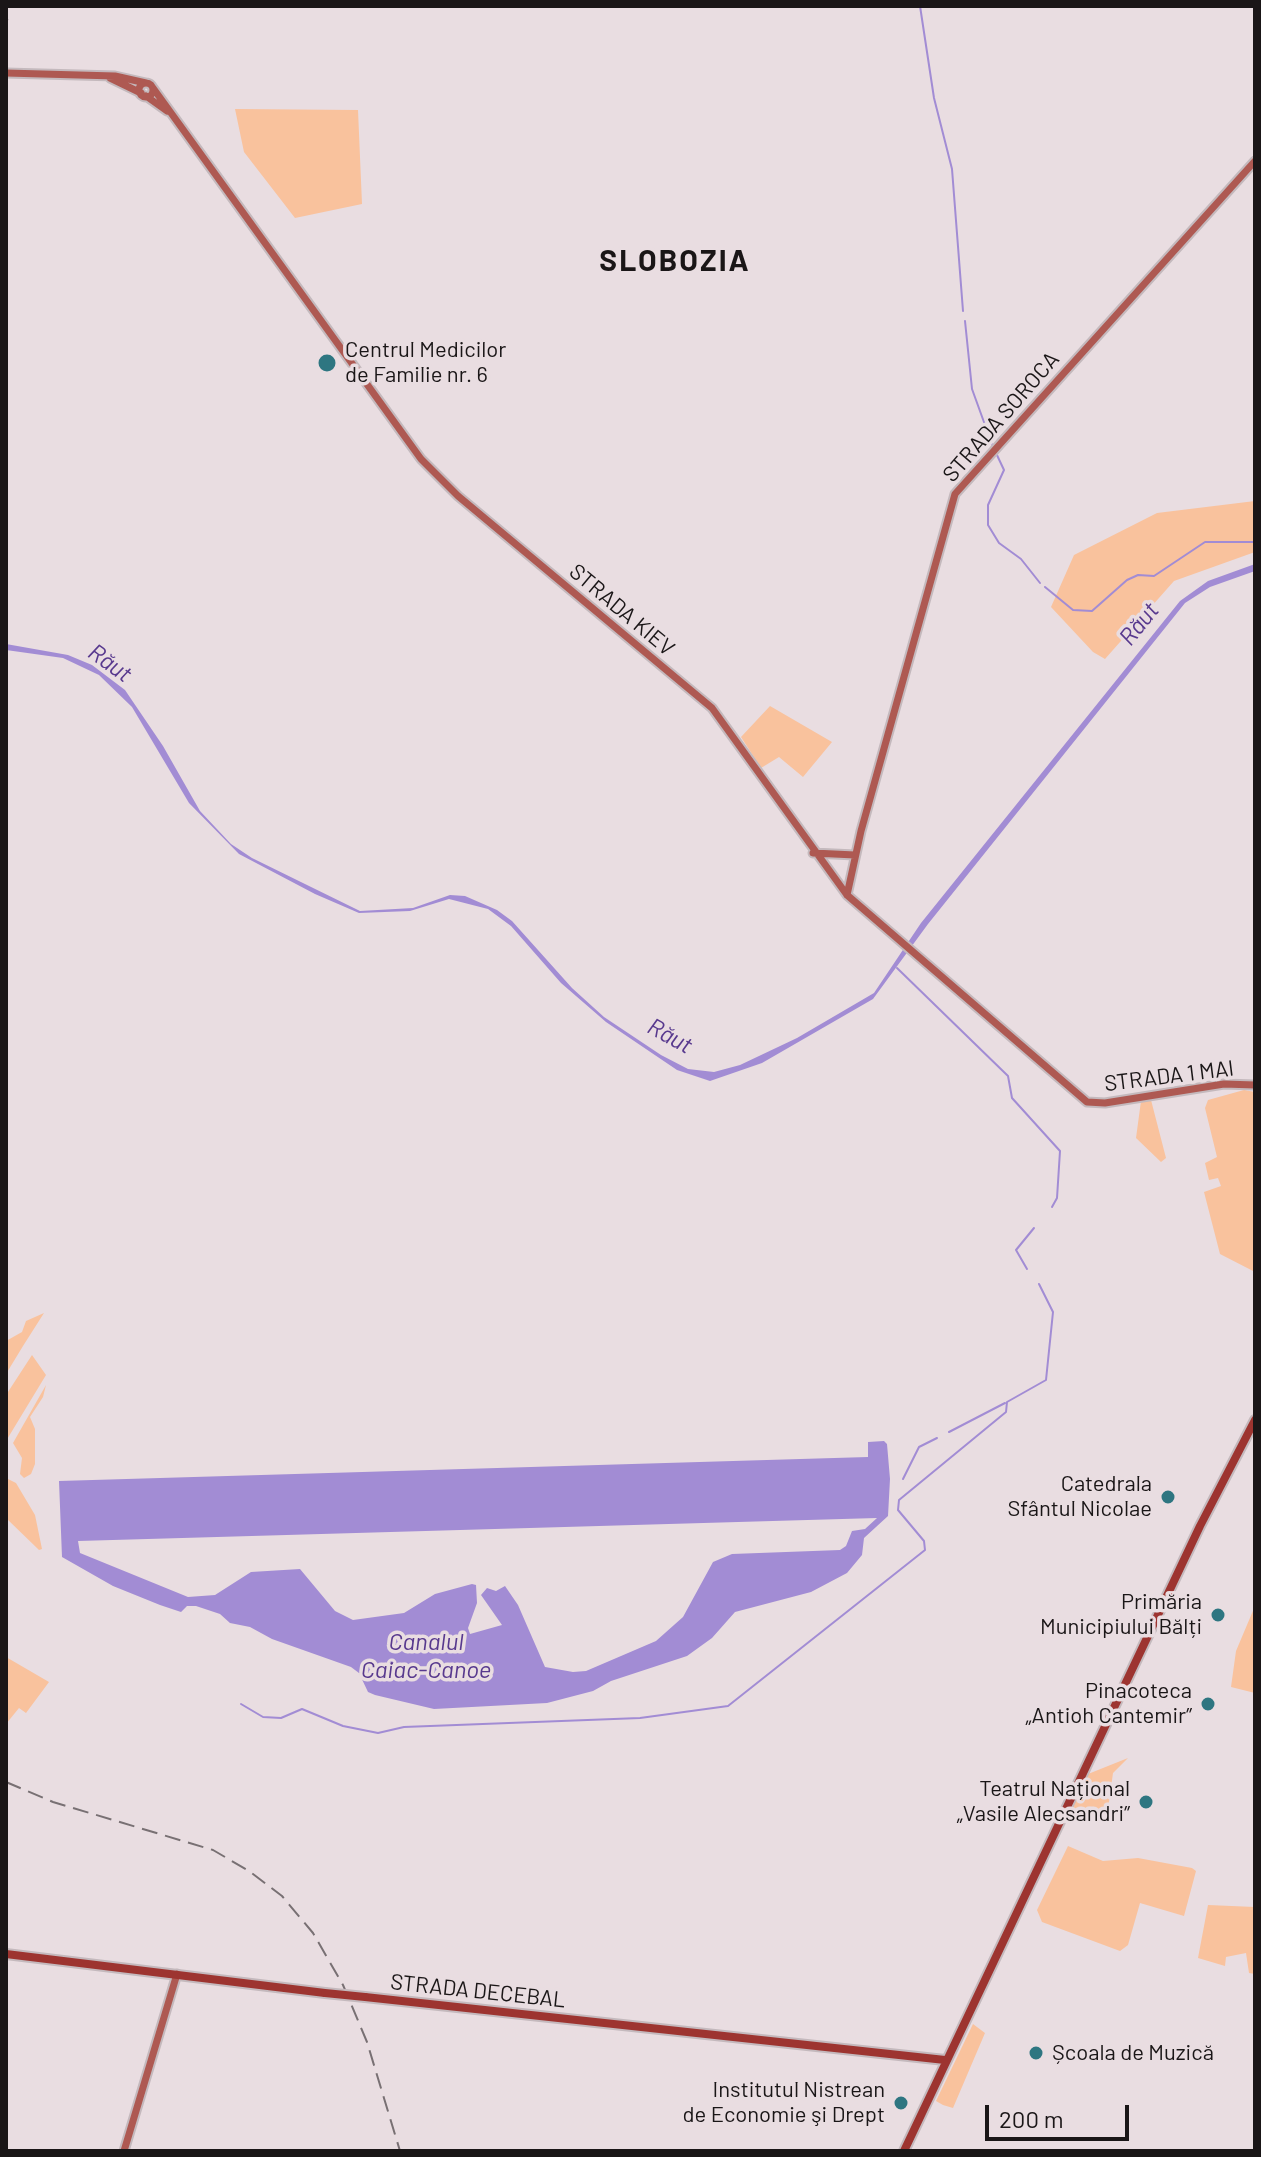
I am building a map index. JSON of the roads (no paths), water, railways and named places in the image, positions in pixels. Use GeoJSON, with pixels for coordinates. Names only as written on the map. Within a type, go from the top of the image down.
{"type":"FeatureCollection","features":[{"type":"Feature","properties":{"kind":"main road"},"geometry":{"type":"LineString","coordinates":[[6,73],[108,77],[149,86]]}},
{"type":"Feature","properties":{"kind":"main road","name":"STRADA KIEV"},"geometry":{"type":"LineString","coordinates":[[108,77],[144,94],[169,112]]}},
{"type":"Feature","properties":{"kind":"main road"},"geometry":{"type":"LineString","coordinates":[[144,94],[140,86],[149,86]]}},
{"type":"Feature","properties":{"kind":"main road","name":"STRADA KIEV"},"geometry":{"type":"LineString","coordinates":[[149,86],[393,425],[431,472],[712,708],[813,853],[847,895],[1087,1102]]}},
{"type":"Feature","properties":{"kind":"main road","name":"STRADA SOROCA"},"geometry":{"type":"LineString","coordinates":[[847,895],[855,855],[952,500],[997,444],[1255,161]]}},
{"type":"Feature","properties":{"kind":"main road"},"geometry":{"type":"LineString","coordinates":[[813,853],[855,855]]}},
{"type":"Feature","properties":{"kind":"main road","name":"STRADA 1 MAI"},"geometry":{"type":"LineString","coordinates":[[1087,1102],[1105,1103],[1224,1084],[1255,1085]]}},
{"type":"Feature","properties":{"kind":"main road"},"geometry":{"type":"LineString","coordinates":[[904,2151],[1200,1526],[1255,1420]]}},
{"type":"Feature","properties":{"kind":"main road","name":"STRADA DECEBAL"},"geometry":{"type":"LineString","coordinates":[[6,1954],[325,1993],[945,2060]]}},
{"type":"Feature","properties":{"kind":"main road"},"geometry":{"type":"LineString","coordinates":[[124,2151],[177,1974]]}},
{"type":"Feature","properties":{"kind":"water"},"geometry":{"type":"Polygon","coordinates":[[[1255,564],[1255,571],[1210,587],[1185,603],[928,924],[873,999],[762,1063],[710,1081],[677,1070],[606,1022],[561,983],[511,926],[488,909],[449,899],[410,911],[359,913],[239,854],[189,803],[132,707],[99,675],[63,658],[6,650],[6,644],[68,655],[92,665],[125,690],[163,746],[200,811],[231,844],[252,858],[360,911],[413,908],[450,895],[465,896],[497,910],[512,921],[572,988],[604,1017],[688,1069],[714,1072],[740,1065],[797,1038],[874,993],[921,923],[1180,601],[1208,581],[1255,564]]]}},
{"type":"Feature","properties":{"kind":"water","name":"Canalul Caiac-Canoe"},"geometry":{"type":"Polygon","coordinates":[[[884,1441],[887,1444],[890,1479],[888,1516],[864,1538],[862,1555],[847,1573],[811,1592],[735,1612],[712,1638],[687,1656],[611,1681],[593,1691],[547,1703],[434,1709],[375,1695],[368,1692],[359,1673],[351,1667],[272,1639],[250,1627],[230,1623],[220,1614],[196,1606],[187,1606],[181,1612],[160,1605],[113,1586],[62,1557],[59,1481],[868,1457],[868,1442],[884,1441]],[[877,1518],[78,1541],[80,1553],[188,1597],[215,1595],[251,1572],[300,1569],[335,1611],[353,1620],[404,1613],[435,1594],[472,1584],[476,1585],[477,1603],[468,1628],[470,1634],[502,1625],[481,1595],[487,1588],[496,1591],[505,1586],[518,1605],[545,1667],[573,1672],[586,1671],[656,1641],[683,1617],[713,1562],[732,1554],[840,1550],[846,1546],[852,1531],[865,1529],[877,1518]]]}},
{"type":"Feature","properties":{"kind":"waterway"},"geometry":{"type":"LineString","coordinates":[[920,6],[934,98],[952,169],[963,311]]}},
{"type":"Feature","properties":{"kind":"waterway"},"geometry":{"type":"LineString","coordinates":[[965,321],[972,389],[993,447]]}},
{"type":"Feature","properties":{"kind":"waterway"},"geometry":{"type":"LineString","coordinates":[[996,453],[1004,470],[988,505],[988,525],[999,543],[1021,559],[1040,583]]}},
{"type":"Feature","properties":{"kind":"waterway"},"geometry":{"type":"LineString","coordinates":[[1045,587],[1073,610],[1092,611],[1127,580],[1138,575],[1154,576],[1205,542],[1255,542]]}},
{"type":"Feature","properties":{"kind":"waterway"},"geometry":{"type":"LineString","coordinates":[[897,968],[1008,1076],[1012,1098],[1060,1151],[1057,1198],[1052,1207]]}},
{"type":"Feature","properties":{"kind":"waterway"},"geometry":{"type":"LineString","coordinates":[[1027,1269],[1016,1250],[1034,1228]]}},
{"type":"Feature","properties":{"kind":"waterway"},"geometry":{"type":"LineString","coordinates":[[241,1704],[263,1717],[281,1718],[302,1709],[343,1726],[378,1733],[404,1727],[640,1718],[728,1706],[925,1550],[924,1541],[898,1510],[899,1500],[1006,1412],[1007,1402],[1046,1380],[1053,1312],[1039,1284]]}},
{"type":"Feature","properties":{"kind":"waterway"},"geometry":{"type":"LineString","coordinates":[[949,1432],[1005,1403]]}},
{"type":"Feature","properties":{"kind":"waterway"},"geometry":{"type":"LineString","coordinates":[[903,1479],[919,1447],[937,1438]]}},
{"type":"Feature","properties":{"kind":"railway"},"geometry":{"type":"LineString","coordinates":[[6,1782],[53,1802],[213,1850],[249,1871],[282,1896],[313,1933],[343,1985],[367,2042],[400,2151]]}},
{"type":"Feature","properties":{"kind":"place","name":"Centrul Medicilor de Familie nr. 6"},"geometry":{"type":"Point","coordinates":[327,363]}},
{"type":"Feature","properties":{"kind":"place","name":"Catedrala Sfântul Nicolae"},"geometry":{"type":"Point","coordinates":[1168,1497]}},
{"type":"Feature","properties":{"kind":"place","name":"Primăria Municipiului Bălți"},"geometry":{"type":"Point","coordinates":[1218,1615]}},
{"type":"Feature","properties":{"kind":"place","name":"Pinacoteca „Antioh Cantemir”"},"geometry":{"type":"Point","coordinates":[1208,1704]}},
{"type":"Feature","properties":{"kind":"place","name":"Teatrul Național „Vasile Alecsandri”"},"geometry":{"type":"Point","coordinates":[1146,1802]}},
{"type":"Feature","properties":{"kind":"place","name":"Școala de Muzică"},"geometry":{"type":"Point","coordinates":[1036,2053]}},
{"type":"Feature","properties":{"kind":"place","name":"Institutul Nistrean de Economie şi Drept"},"geometry":{"type":"Point","coordinates":[901,2103]}},
{"type":"Feature","properties":{"kind":"district","name":"SLOBOZIA"},"geometry":{"type":"Point","coordinates":[675,261]}},
{"type":"Feature","properties":{"kind":"water label","name":"Răut"},"geometry":{"type":"Point","coordinates":[1139,624]}},
{"type":"Feature","properties":{"kind":"water label","name":"Răut"},"geometry":{"type":"Point","coordinates":[110,663]}},
{"type":"Feature","properties":{"kind":"water label","name":"Răut"},"geometry":{"type":"Point","coordinates":[670,1036]}}]}
